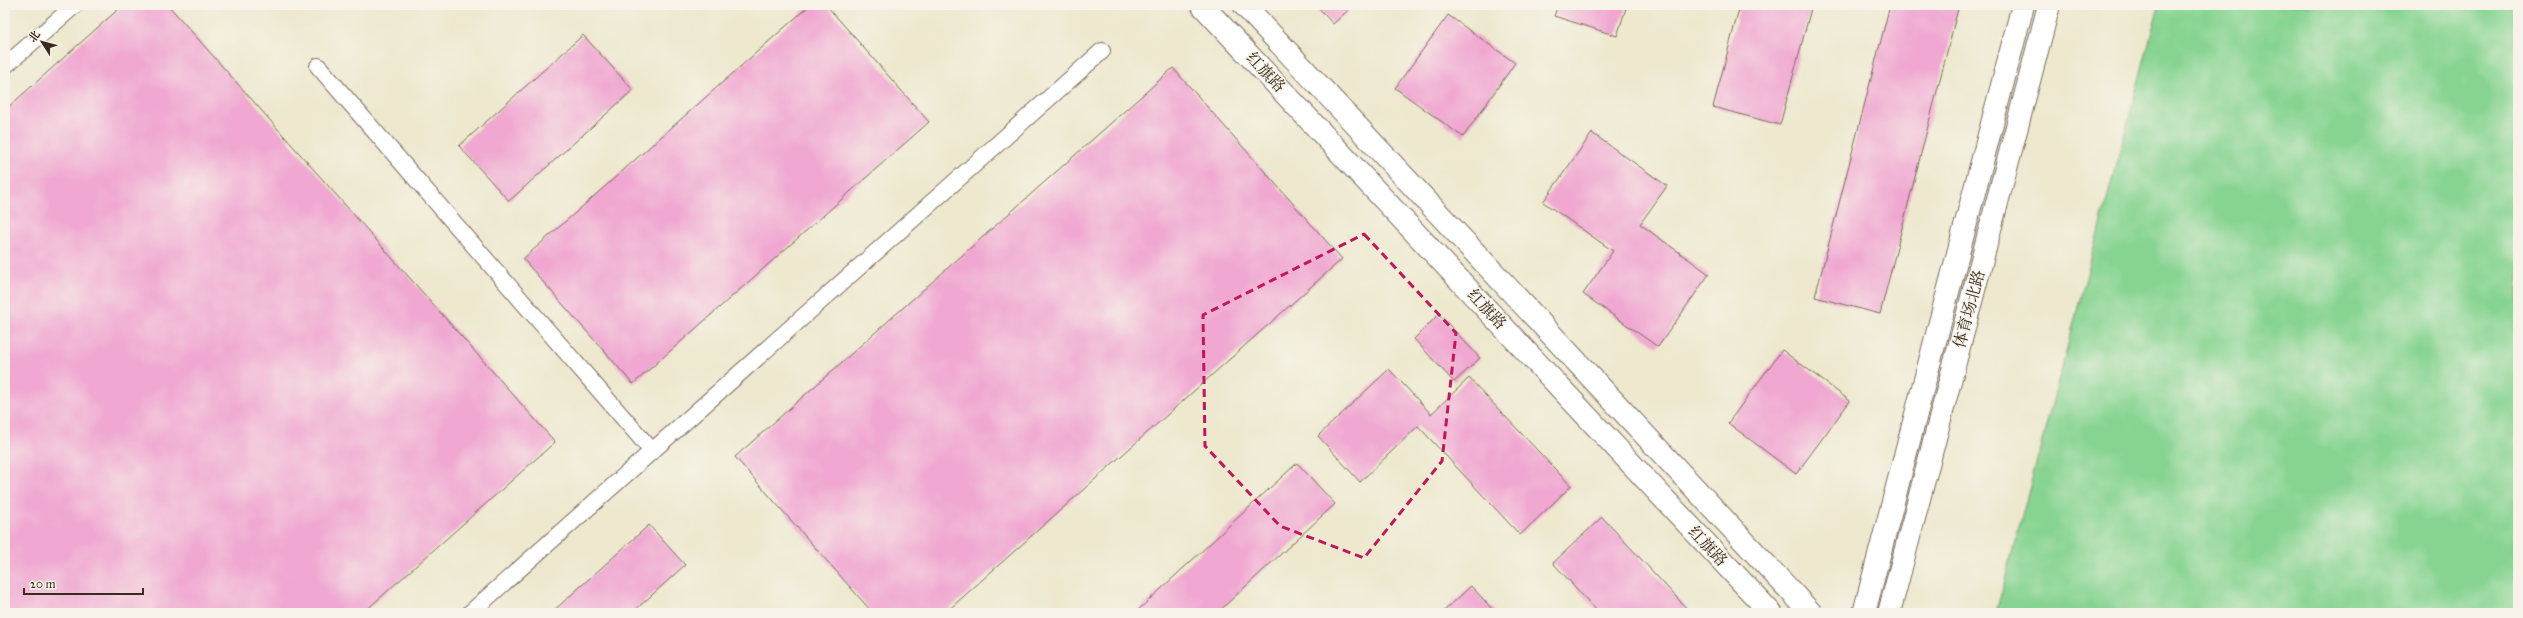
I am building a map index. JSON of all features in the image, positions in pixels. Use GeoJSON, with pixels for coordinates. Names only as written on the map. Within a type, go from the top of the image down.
{"type":"FeatureCollection","features":[{"type":"Feature","properties":{"kind":"main road","name":"红旗路"},"geometry":{"type":"LineString","coordinates":[[1202,5],[1771,613]]}},
{"type":"Feature","properties":{"kind":"main road","name":"红旗路"},"geometry":{"type":"LineString","coordinates":[[1244,5],[1811,613]]}},
{"type":"Feature","properties":{"kind":"main road","name":"体育场北路"},"geometry":{"type":"LineString","coordinates":[[1864,613],[2023,5]]}},
{"type":"Feature","properties":{"kind":"main road","name":"体育场北路"},"geometry":{"type":"LineString","coordinates":[[1889,613],[2049,5]]}},
{"type":"Feature","properties":{"kind":"lane"},"geometry":{"type":"LineString","coordinates":[[5,66],[76,5]]}},
{"type":"Feature","properties":{"kind":"lane"},"geometry":{"type":"LineString","coordinates":[[470,613],[1102,51]]}},
{"type":"Feature","properties":{"kind":"lane"},"geometry":{"type":"LineString","coordinates":[[318,66],[652,450]]}},
{"type":"Feature","properties":{"kind":"highlighted area"},"geometry":{"type":"Polygon","coordinates":[[[1364,234],[1456,333],[1442,461],[1364,558],[1280,526],[1205,446],[1203,315],[1364,234]]]}},
{"type":"Feature","properties":{"kind":"green space"},"geometry":{"type":"Polygon","coordinates":[[[2159,5],[2518,5],[2518,613],[1996,613],[2159,5]]]}},
{"type":"Feature","properties":{"kind":"building"},"geometry":{"type":"Polygon","coordinates":[[[123,5],[168,5],[555,442],[363,613],[5,613],[5,110],[123,5]]]}},
{"type":"Feature","properties":{"kind":"building"},"geometry":{"type":"Polygon","coordinates":[[[810,5],[826,5],[929,122],[633,384],[523,259],[810,5]]]}},
{"type":"Feature","properties":{"kind":"building"},"geometry":{"type":"Polygon","coordinates":[[[1316,5],[1354,5],[1333,24],[1316,5]]]}},
{"type":"Feature","properties":{"kind":"building"},"geometry":{"type":"Polygon","coordinates":[[[1558,5],[1627,5],[1617,36],[1554,16],[1558,5]]]}},
{"type":"Feature","properties":{"kind":"building"},"geometry":{"type":"Polygon","coordinates":[[[1740,5],[1812,5],[1780,125],[1713,107],[1740,5]]]}},
{"type":"Feature","properties":{"kind":"building"},"geometry":{"type":"Polygon","coordinates":[[[1890,5],[1959,5],[1880,314],[1815,297],[1890,5]]]}},
{"type":"Feature","properties":{"kind":"building"},"geometry":{"type":"Polygon","coordinates":[[[1448,15],[1515,63],[1463,137],[1395,88],[1448,15]]]}},
{"type":"Feature","properties":{"kind":"building"},"geometry":{"type":"Polygon","coordinates":[[[583,35],[633,90],[509,201],[459,146],[583,35]]]}},
{"type":"Feature","properties":{"kind":"building"},"geometry":{"type":"Polygon","coordinates":[[[1173,68],[1342,259],[945,613],[873,613],[735,457],[1173,68]]]}},
{"type":"Feature","properties":{"kind":"building"},"geometry":{"type":"Polygon","coordinates":[[[1592,133],[1667,186],[1640,224],[1709,274],[1658,347],[1583,294],[1613,251],[1543,202],[1592,133]]]}},
{"type":"Feature","properties":{"kind":"building"},"geometry":{"type":"Polygon","coordinates":[[[1439,314],[1480,358],[1454,382],[1414,339],[1439,314]]]}},
{"type":"Feature","properties":{"kind":"building"},"geometry":{"type":"Polygon","coordinates":[[[1782,350],[1850,401],[1796,474],[1728,423],[1782,350]]]}},
{"type":"Feature","properties":{"kind":"building"},"geometry":{"type":"Polygon","coordinates":[[[1389,369],[1431,414],[1469,378],[1571,486],[1520,535],[1418,426],[1360,482],[1318,436],[1389,369]]]}},
{"type":"Feature","properties":{"kind":"building"},"geometry":{"type":"Polygon","coordinates":[[[1297,463],[1335,504],[1217,613],[1135,613],[1297,463]]]}},
{"type":"Feature","properties":{"kind":"building"},"geometry":{"type":"Polygon","coordinates":[[[1602,517],[1691,613],[1599,613],[1553,563],[1602,517]]]}},
{"type":"Feature","properties":{"kind":"building"},"geometry":{"type":"Polygon","coordinates":[[[649,525],[685,565],[632,613],[551,613],[649,525]]]}},
{"type":"Feature","properties":{"kind":"building"},"geometry":{"type":"Polygon","coordinates":[[[1471,586],[1496,613],[1442,613],[1471,586]]]}}]}
